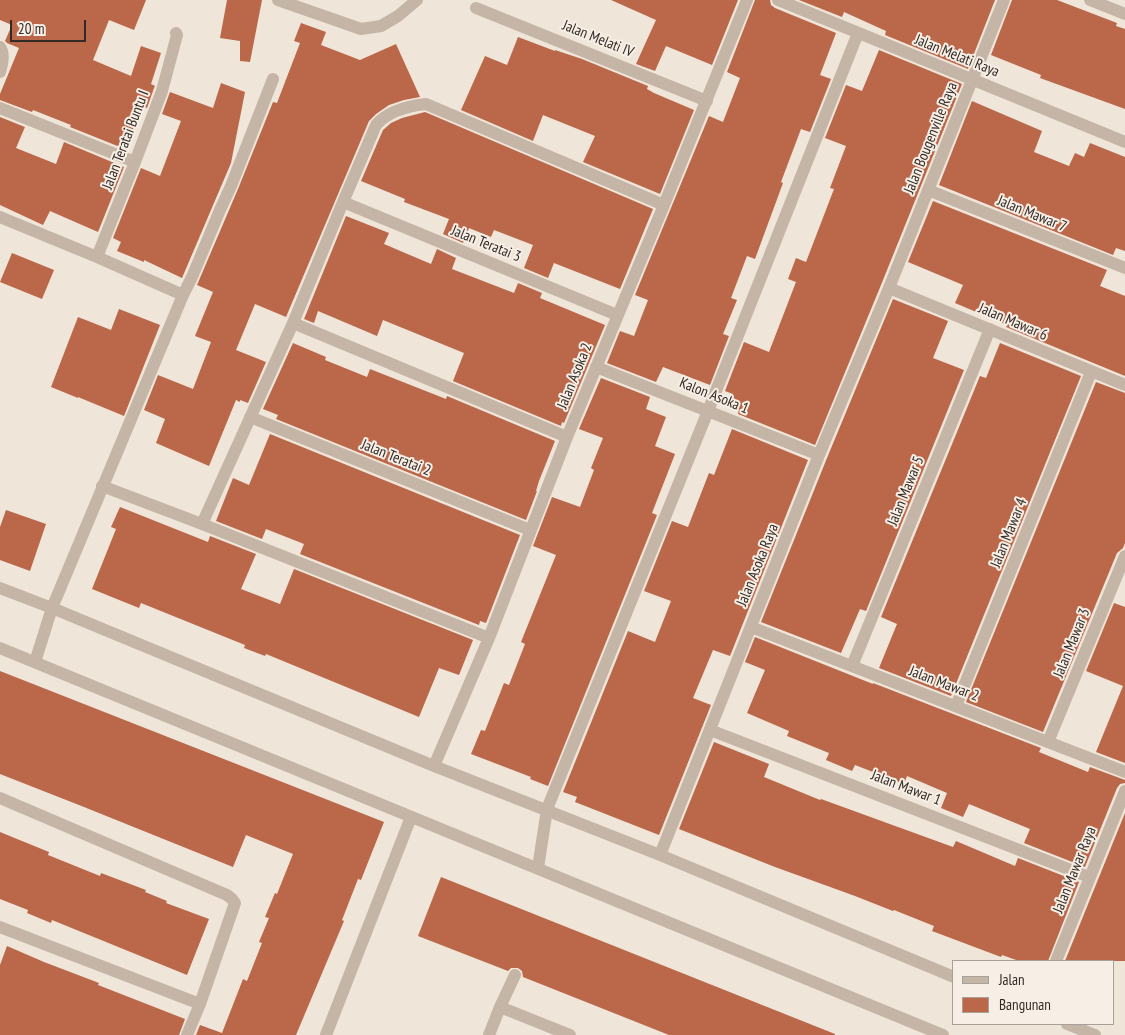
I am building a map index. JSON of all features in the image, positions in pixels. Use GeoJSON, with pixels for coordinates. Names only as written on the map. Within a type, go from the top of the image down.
{"type":"FeatureCollection","features":[{"type":"Feature","properties":{"kind":"street"},"geometry":{"type":"LineString","coordinates":[[278,0],[361,29],[381,26],[398,16],[416,0]]}},
{"type":"Feature","properties":{"kind":"street","name":"Jalan Asoka 2"},"geometry":{"type":"LineString","coordinates":[[434,766],[489,638],[567,437],[747,0]]}},
{"type":"Feature","properties":{"kind":"street","name":"Jalan Melati Raya"},"geometry":{"type":"LineString","coordinates":[[778,0],[1125,142]]}},
{"type":"Feature","properties":{"kind":"street","name":"Jalan Bougenville Raya"},"geometry":{"type":"LineString","coordinates":[[889,288],[1004,0]]}},
{"type":"Feature","properties":{"kind":"street"},"geometry":{"type":"LineString","coordinates":[[1090,0],[1125,14]]}},
{"type":"Feature","properties":{"kind":"street","name":"Jalan Melati IV"},"geometry":{"type":"LineString","coordinates":[[476,8],[707,101]]}},
{"type":"Feature","properties":{"kind":"street","name":"Jalan Teratai Buntu I"},"geometry":{"type":"LineString","coordinates":[[97,257],[136,162],[162,91],[176,33]]}},
{"type":"Feature","properties":{"kind":"street"},"geometry":{"type":"LineString","coordinates":[[538,868],[547,810],[858,33]]}},
{"type":"Feature","properties":{"kind":"street"},"geometry":{"type":"LineString","coordinates":[[0,47],[3,64],[0,72]]}},
{"type":"Feature","properties":{"kind":"street"},"geometry":{"type":"LineString","coordinates":[[35,662],[52,608],[102,486],[231,186],[273,79]]}},
{"type":"Feature","properties":{"kind":"street"},"geometry":{"type":"LineString","coordinates":[[202,524],[293,323],[342,202],[376,125],[382,119],[402,109],[426,104],[664,205]]}},
{"type":"Feature","properties":{"kind":"street"},"geometry":{"type":"LineString","coordinates":[[0,108],[136,162]]}},
{"type":"Feature","properties":{"kind":"street","name":"Jalan Mawar 7"},"geometry":{"type":"LineString","coordinates":[[928,190],[1125,268]]}},
{"type":"Feature","properties":{"kind":"street","name":"Jalan Teratai 3"},"geometry":{"type":"LineString","coordinates":[[342,202],[618,315]]}},
{"type":"Feature","properties":{"kind":"street"},"geometry":{"type":"LineString","coordinates":[[0,217],[97,257],[183,296]]}},
{"type":"Feature","properties":{"kind":"street","name":"Jalan Mawar 6"},"geometry":{"type":"LineString","coordinates":[[889,288],[1125,385]]}},
{"type":"Feature","properties":{"kind":"street","name":"Jalan Asoka Raya"},"geometry":{"type":"LineString","coordinates":[[660,855],[819,455],[889,288]]}},
{"type":"Feature","properties":{"kind":"street"},"geometry":{"type":"LineString","coordinates":[[293,323],[567,437]]}},
{"type":"Feature","properties":{"kind":"street","name":"Jalan Mawar 5"},"geometry":{"type":"LineString","coordinates":[[852,666],[990,329]]}},
{"type":"Feature","properties":{"kind":"street","name":"Kalon Asoka 1"},"geometry":{"type":"LineString","coordinates":[[596,367],[819,455]]}},
{"type":"Feature","properties":{"kind":"street","name":"Jalan Mawar 4"},"geometry":{"type":"LineString","coordinates":[[956,706],[1092,372]]}},
{"type":"Feature","properties":{"kind":"street","name":"Jalan Teratai 2"},"geometry":{"type":"LineString","coordinates":[[250,417],[530,530]]}},
{"type":"Feature","properties":{"kind":"street"},"geometry":{"type":"LineString","coordinates":[[102,486],[489,638]]}},
{"type":"Feature","properties":{"kind":"street","name":"Jalan Mawar 3"},"geometry":{"type":"LineString","coordinates":[[1048,742],[1125,556]]}},
{"type":"Feature","properties":{"kind":"street"},"geometry":{"type":"LineString","coordinates":[[0,588],[434,766],[660,855],[952,976]]}},
{"type":"Feature","properties":{"kind":"street","name":"Jalan Mawar 2"},"geometry":{"type":"LineString","coordinates":[[751,627],[1125,772]]}},
{"type":"Feature","properties":{"kind":"street"},"geometry":{"type":"LineString","coordinates":[[0,648],[943,1035]]}},
{"type":"Feature","properties":{"kind":"street","name":"Jalan Mawar 1"},"geometry":{"type":"LineString","coordinates":[[710,730],[1090,877]]}},
{"type":"Feature","properties":{"kind":"street","name":"Jalan Mawar Raya"},"geometry":{"type":"LineString","coordinates":[[1056,960],[1125,791]]}},
{"type":"Feature","properties":{"kind":"street"},"geometry":{"type":"LineString","coordinates":[[0,798],[227,895],[232,899],[235,903],[200,1004],[187,1035]]}},
{"type":"Feature","properties":{"kind":"street"},"geometry":{"type":"LineString","coordinates":[[326,1035],[411,817]]}},
{"type":"Feature","properties":{"kind":"street"},"geometry":{"type":"LineString","coordinates":[[0,926],[200,1004]]}},
{"type":"Feature","properties":{"kind":"street"},"geometry":{"type":"LineString","coordinates":[[489,1035],[515,975]]}},
{"type":"Feature","properties":{"kind":"street"},"geometry":{"type":"LineString","coordinates":[[500,1007],[570,1035]]}},
{"type":"Feature","properties":{"kind":"street"},"geometry":{"type":"LineString","coordinates":[[1070,1025],[1095,1035]]}},
{"type":"Feature","properties":{"kind":"building"},"geometry":{"type":"Polygon","coordinates":[[[0,0],[146,0],[134,30],[109,20],[93,60],[131,76],[141,46],[161,53],[151,84],[155,86],[147,108],[144,107],[141,115],[139,114],[125,149],[33,110],[32,112],[0,100],[0,94],[19,48],[5,41],[12,25],[0,20],[0,0]]]}},
{"type":"Feature","properties":{"kind":"building"},"geometry":{"type":"Polygon","coordinates":[[[227,0],[262,0],[250,62],[240,61],[240,41],[220,38],[227,0]]]}},
{"type":"Feature","properties":{"kind":"building"},"geometry":{"type":"Polygon","coordinates":[[[611,0],[738,0],[712,65],[666,46],[655,71],[636,64],[656,20],[611,0]]]}},
{"type":"Feature","properties":{"kind":"building"},"geometry":{"type":"Polygon","coordinates":[[[755,0],[770,0],[771,5],[775,8],[836,33],[820,75],[831,79],[810,132],[801,129],[755,259],[747,256],[731,298],[737,300],[723,334],[729,336],[710,385],[663,367],[656,382],[607,363],[620,331],[634,336],[648,300],[635,295],[709,116],[723,122],[740,78],[727,72],[755,0]]]}},
{"type":"Feature","properties":{"kind":"building"},"geometry":{"type":"Polygon","coordinates":[[[799,0],[995,0],[968,69],[885,35],[886,31],[844,12],[842,17],[799,0]]]}},
{"type":"Feature","properties":{"kind":"building"},"geometry":{"type":"Polygon","coordinates":[[[1012,0],[1057,0],[1117,23],[1116,26],[1125,29],[1125,109],[1040,78],[1041,75],[991,55],[1012,0]]]}},
{"type":"Feature","properties":{"kind":"building"},"geometry":{"type":"Polygon","coordinates":[[[301,23],[326,32],[321,45],[360,60],[396,44],[420,97],[389,105],[369,121],[286,317],[255,304],[236,350],[266,362],[248,403],[236,400],[209,466],[156,443],[165,419],[144,410],[158,375],[193,389],[211,342],[195,336],[213,292],[197,285],[273,102],[277,103],[300,43],[294,41],[301,23]]]}},
{"type":"Feature","properties":{"kind":"building"},"geometry":{"type":"Polygon","coordinates":[[[518,37],[582,59],[648,86],[647,89],[654,93],[694,110],[660,194],[583,162],[595,136],[543,115],[533,141],[461,110],[485,56],[507,65],[518,37]]]}},
{"type":"Feature","properties":{"kind":"building"},"geometry":{"type":"Polygon","coordinates":[[[879,50],[962,84],[815,445],[738,414],[739,409],[728,405],[733,394],[725,391],[744,342],[769,352],[796,282],[788,279],[796,258],[806,262],[834,189],[830,188],[846,146],[825,138],[846,85],[862,91],[879,50]]]}},
{"type":"Feature","properties":{"kind":"building"},"geometry":{"type":"Polygon","coordinates":[[[221,83],[245,92],[231,163],[182,278],[144,260],[144,262],[117,251],[121,242],[113,238],[141,168],[160,176],[181,121],[162,114],[170,92],[213,108],[221,83]]]}},
{"type":"Feature","properties":{"kind":"building"},"geometry":{"type":"Polygon","coordinates":[[[972,101],[1042,131],[1034,152],[1069,166],[1075,153],[1084,157],[1090,143],[1125,157],[1125,251],[1116,248],[1113,255],[939,185],[972,101]]]}},
{"type":"Feature","properties":{"kind":"building"},"geometry":{"type":"Polygon","coordinates":[[[425,112],[653,209],[620,289],[554,263],[548,278],[524,268],[533,245],[494,230],[491,237],[469,228],[463,243],[443,234],[449,219],[404,202],[405,199],[361,181],[383,130],[391,123],[402,118],[425,112]]]}},
{"type":"Feature","properties":{"kind":"building"},"geometry":{"type":"Polygon","coordinates":[[[0,117],[25,127],[16,148],[56,164],[64,142],[124,167],[98,232],[50,211],[43,225],[0,205],[0,117]]]}},
{"type":"Feature","properties":{"kind":"building"},"geometry":{"type":"Polygon","coordinates":[[[933,201],[1107,270],[1100,286],[1125,296],[1125,376],[1006,327],[1007,325],[955,303],[963,285],[908,262],[933,201]]]}},
{"type":"Feature","properties":{"kind":"building"},"geometry":{"type":"Polygon","coordinates":[[[346,216],[389,233],[384,244],[431,264],[437,249],[456,258],[452,269],[514,293],[518,283],[542,293],[540,298],[605,325],[564,423],[562,422],[561,426],[453,381],[464,353],[383,320],[377,336],[318,311],[314,323],[304,319],[346,216]]]}},
{"type":"Feature","properties":{"kind":"building"},"geometry":{"type":"Polygon","coordinates":[[[12,253],[54,270],[42,299],[0,282],[12,253]]]}},
{"type":"Feature","properties":{"kind":"building"},"geometry":{"type":"Polygon","coordinates":[[[893,299],[948,321],[933,358],[964,370],[866,611],[860,609],[841,653],[761,622],[893,299]]]}},
{"type":"Feature","properties":{"kind":"building"},"geometry":{"type":"Polygon","coordinates":[[[119,309],[160,325],[124,416],[51,387],[78,317],[111,330],[119,309]]]}},
{"type":"Feature","properties":{"kind":"building"},"geometry":{"type":"Polygon","coordinates":[[[293,343],[326,357],[325,360],[367,377],[370,369],[446,399],[447,396],[555,441],[526,520],[276,419],[278,415],[263,409],[293,343]]]}},
{"type":"Feature","properties":{"kind":"building"},"geometry":{"type":"Polygon","coordinates":[[[1000,343],[1081,376],[951,696],[879,668],[897,624],[881,617],[980,376],[986,378],[1000,343]]]}},
{"type":"Feature","properties":{"kind":"building"},"geometry":{"type":"Polygon","coordinates":[[[601,378],[650,397],[646,409],[666,417],[655,446],[675,454],[652,513],[657,515],[548,786],[530,779],[531,777],[471,754],[481,730],[485,731],[504,683],[509,685],[525,644],[521,642],[556,555],[533,546],[552,497],[580,507],[594,470],[591,468],[603,438],[579,429],[601,378]]]}},
{"type":"Feature","properties":{"kind":"building"},"geometry":{"type":"Polygon","coordinates":[[[1096,382],[1125,393],[1125,543],[1123,548],[1117,553],[1043,732],[966,702],[1096,382]]]}},
{"type":"Feature","properties":{"kind":"building"},"geometry":{"type":"Polygon","coordinates":[[[732,429],[808,460],[730,656],[713,650],[693,698],[711,705],[659,835],[575,802],[577,797],[563,792],[628,631],[655,642],[671,601],[644,591],[672,521],[688,527],[709,473],[714,475],[732,429]]]}},
{"type":"Feature","properties":{"kind":"building"},"geometry":{"type":"Polygon","coordinates":[[[270,434],[520,535],[486,623],[480,621],[479,625],[300,554],[304,544],[266,529],[262,539],[216,521],[233,478],[249,485],[270,434]]]}},
{"type":"Feature","properties":{"kind":"building"},"geometry":{"type":"Polygon","coordinates":[[[120,507],[208,542],[210,536],[256,554],[241,589],[280,604],[294,569],[473,640],[459,675],[439,668],[419,717],[266,654],[265,656],[244,648],[245,645],[141,603],[139,608],[92,589],[116,529],[111,527],[120,507]]]}},
{"type":"Feature","properties":{"kind":"building"},"geometry":{"type":"Polygon","coordinates":[[[6,510],[46,524],[30,571],[0,560],[0,527],[6,510]]]}},
{"type":"Feature","properties":{"kind":"building"},"geometry":{"type":"Polygon","coordinates":[[[1114,603],[1125,607],[1125,763],[1096,752],[1123,686],[1086,671],[1114,603]]]}},
{"type":"Feature","properties":{"kind":"building"},"geometry":{"type":"Polygon","coordinates":[[[755,637],[1041,748],[1039,752],[1088,772],[1090,767],[1125,780],[1125,783],[1120,784],[1117,788],[1085,867],[1024,843],[1030,829],[969,804],[963,817],[941,808],[947,793],[907,776],[904,784],[855,765],[852,771],[826,760],[829,753],[787,736],[789,731],[747,713],[765,670],[745,662],[755,637]]]}},
{"type":"Feature","properties":{"kind":"building"},"geometry":{"type":"Polygon","coordinates":[[[0,671],[384,822],[361,880],[358,879],[342,920],[344,921],[296,1035],[196,1035],[200,1025],[222,1033],[243,979],[247,981],[262,943],[259,942],[269,918],[265,917],[275,893],[277,894],[293,854],[246,835],[233,867],[0,774],[0,671]]]}},
{"type":"Feature","properties":{"kind":"building"},"geometry":{"type":"Polygon","coordinates":[[[714,742],[769,764],[764,777],[820,800],[953,847],[956,841],[1015,866],[1018,858],[1079,882],[1048,960],[1016,960],[1002,955],[1001,957],[932,931],[934,926],[679,829],[714,742]]]}},
{"type":"Feature","properties":{"kind":"building"},"geometry":{"type":"Polygon","coordinates":[[[1125,813],[1125,961],[1065,960],[1125,813]]]}},
{"type":"Feature","properties":{"kind":"building"},"geometry":{"type":"Polygon","coordinates":[[[0,832],[49,852],[48,855],[100,876],[101,873],[146,890],[145,892],[167,901],[166,903],[209,919],[187,975],[52,920],[51,923],[27,913],[28,910],[0,899],[0,832]]]}},
{"type":"Feature","properties":{"kind":"building"},"geometry":{"type":"Polygon","coordinates":[[[441,877],[835,1035],[669,1035],[523,977],[522,971],[518,968],[511,968],[508,971],[418,936],[441,877]]]}},
{"type":"Feature","properties":{"kind":"building"},"geometry":{"type":"Polygon","coordinates":[[[7,946],[99,983],[98,985],[185,1019],[179,1035],[0,1035],[0,965],[7,946]]]}}]}
